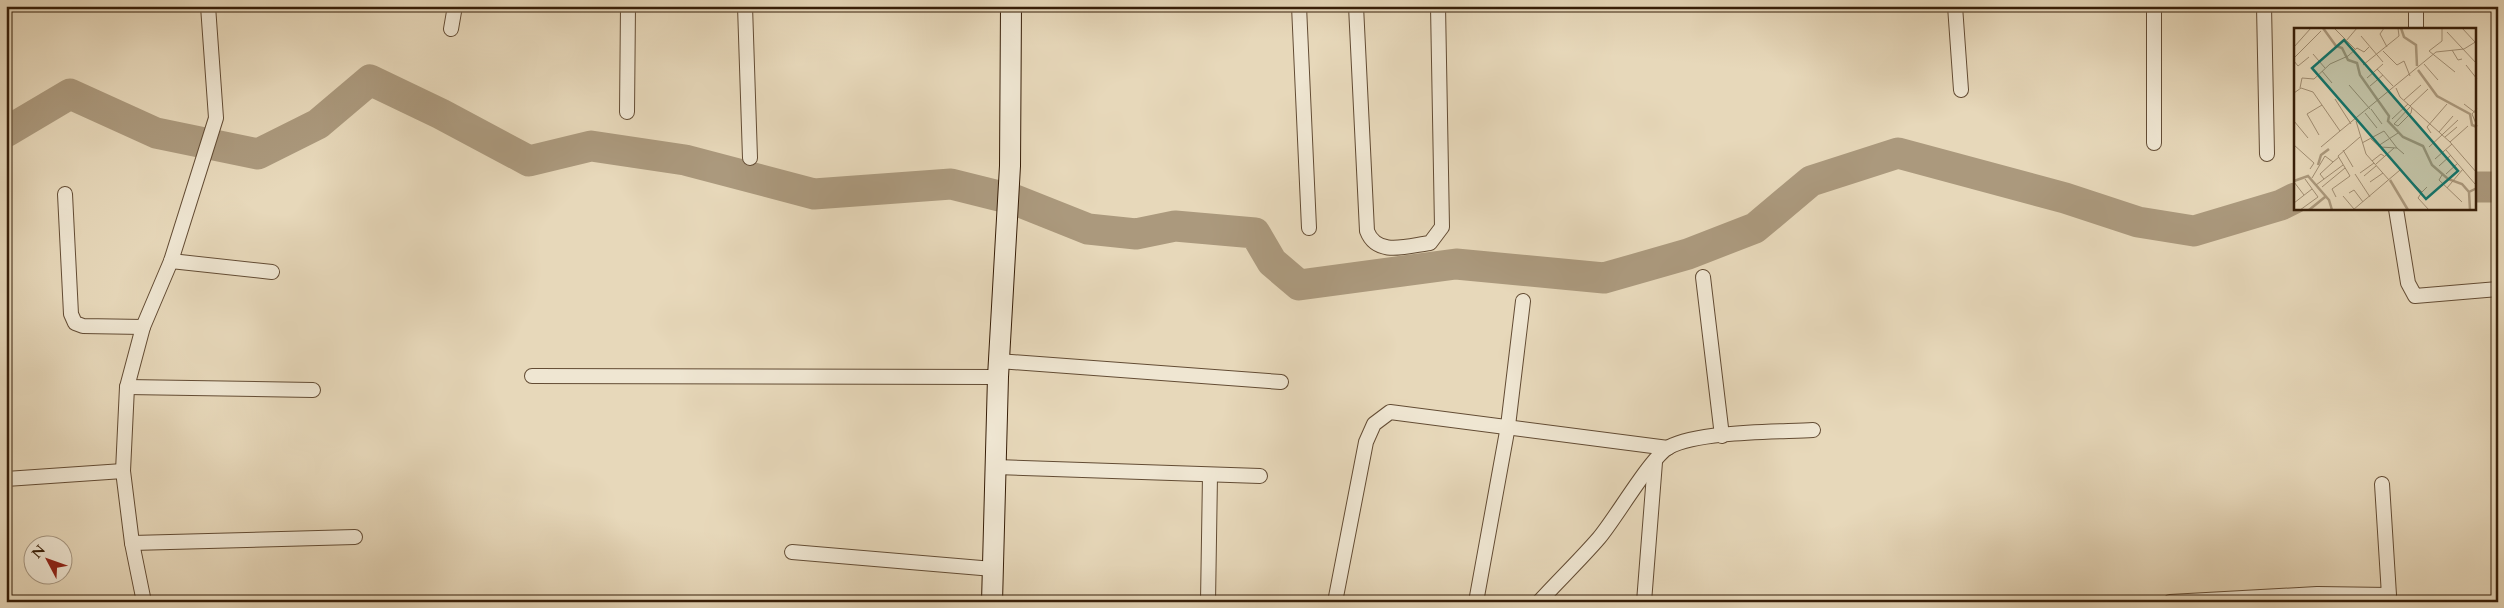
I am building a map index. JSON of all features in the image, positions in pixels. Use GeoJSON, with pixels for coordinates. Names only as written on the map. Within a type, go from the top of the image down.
{"type":"FeatureCollection","features":[{"type":"Feature","properties":{"kind":"main road"},"geometry":{"type":"LineString","coordinates":[[992,602],[998,369],[1004,242],[1010,166],[1011,6]]}},
{"type":"Feature","properties":{"kind":"street"},"geometry":{"type":"LineString","coordinates":[[144,602],[132,543],[123,471],[126,386],[143,327],[171,261],[216,118],[208,6]]}},
{"type":"Feature","properties":{"kind":"street"},"geometry":{"type":"LineString","coordinates":[[451,29],[455,6]]}},
{"type":"Feature","properties":{"kind":"street"},"geometry":{"type":"LineString","coordinates":[[627,112],[628,6]]}},
{"type":"Feature","properties":{"kind":"street"},"geometry":{"type":"LineString","coordinates":[[745,6],[750,158]]}},
{"type":"Feature","properties":{"kind":"street"},"geometry":{"type":"LineString","coordinates":[[1299,6],[1309,228]]}},
{"type":"Feature","properties":{"kind":"street"},"geometry":{"type":"LineString","coordinates":[[1356,6],[1367,231],[1371,240],[1378,246],[1389,248],[1430,243],[1442,228],[1438,6]]}},
{"type":"Feature","properties":{"kind":"street"},"geometry":{"type":"LineString","coordinates":[[1955,6],[1961,90]]}},
{"type":"Feature","properties":{"kind":"street"},"geometry":{"type":"LineString","coordinates":[[2154,6],[2154,143]]}},
{"type":"Feature","properties":{"kind":"street"},"geometry":{"type":"LineString","coordinates":[[2264,6],[2267,154]]}},
{"type":"Feature","properties":{"kind":"street"},"geometry":{"type":"LineString","coordinates":[[2416,6],[2416,28]]}},
{"type":"Feature","properties":{"kind":"street"},"geometry":{"type":"LineString","coordinates":[[65,194],[70,314],[75,324],[83,326],[143,327]]}},
{"type":"Feature","properties":{"kind":"street"},"geometry":{"type":"LineString","coordinates":[[2396,210],[2408,283],[2415,296],[2498,289]]}},
{"type":"Feature","properties":{"kind":"street"},"geometry":{"type":"LineString","coordinates":[[171,261],[272,272]]}},
{"type":"Feature","properties":{"kind":"street"},"geometry":{"type":"LineString","coordinates":[[1703,277],[1722,436]]}},
{"type":"Feature","properties":{"kind":"street"},"geometry":{"type":"LineString","coordinates":[[1476,602],[1508,426],[1522,302]]}},
{"type":"Feature","properties":{"kind":"street"},"geometry":{"type":"LineString","coordinates":[[532,376],[998,369],[1281,382]]}},
{"type":"Feature","properties":{"kind":"street"},"geometry":{"type":"LineString","coordinates":[[126,386],[314,390]]}},
{"type":"Feature","properties":{"kind":"street"},"geometry":{"type":"LineString","coordinates":[[1335,602],[1366,442],[1374,424],[1390,412],[1668,448]]}},
{"type":"Feature","properties":{"kind":"street"},"geometry":{"type":"LineString","coordinates":[[1539,602],[1600,537],[1655,461],[1668,448],[1685,441],[1722,436],[1813,430]]}},
{"type":"Feature","properties":{"kind":"street"},"geometry":{"type":"LineString","coordinates":[[1644,602],[1655,461]]}},
{"type":"Feature","properties":{"kind":"street"},"geometry":{"type":"LineString","coordinates":[[996,467],[1260,476]]}},
{"type":"Feature","properties":{"kind":"street"},"geometry":{"type":"LineString","coordinates":[[6,479],[123,471]]}},
{"type":"Feature","properties":{"kind":"street"},"geometry":{"type":"LineString","coordinates":[[1208,602],[1210,475]]}},
{"type":"Feature","properties":{"kind":"street"},"geometry":{"type":"LineString","coordinates":[[2170,602],[2308,594],[2389,599],[2382,484]]}},
{"type":"Feature","properties":{"kind":"street"},"geometry":{"type":"LineString","coordinates":[[132,543],[354,536]]}},
{"type":"Feature","properties":{"kind":"street"},"geometry":{"type":"LineString","coordinates":[[792,552],[993,569]]}},
{"type":"Feature","properties":{"kind":"waterway"},"geometry":{"type":"LineString","coordinates":[[6,132],[70,94],[156,133],[258,154],[318,124],[370,80],[441,114],[529,161],[591,146],[685,160],[814,194],[951,184],[1015,200],[1088,229],[1136,234],[1175,226],[1255,233],[1272,262],[1299,285],[1456,264],[1604,278],[1688,254],[1755,228],[1811,181],[1898,153],[2065,198],[2138,222],[2194,231],[2281,205],[2294,198]]}},
{"type":"Feature","properties":{"kind":"waterway"},"geometry":{"type":"LineString","coordinates":[[2476,187],[2498,187]]}}]}
